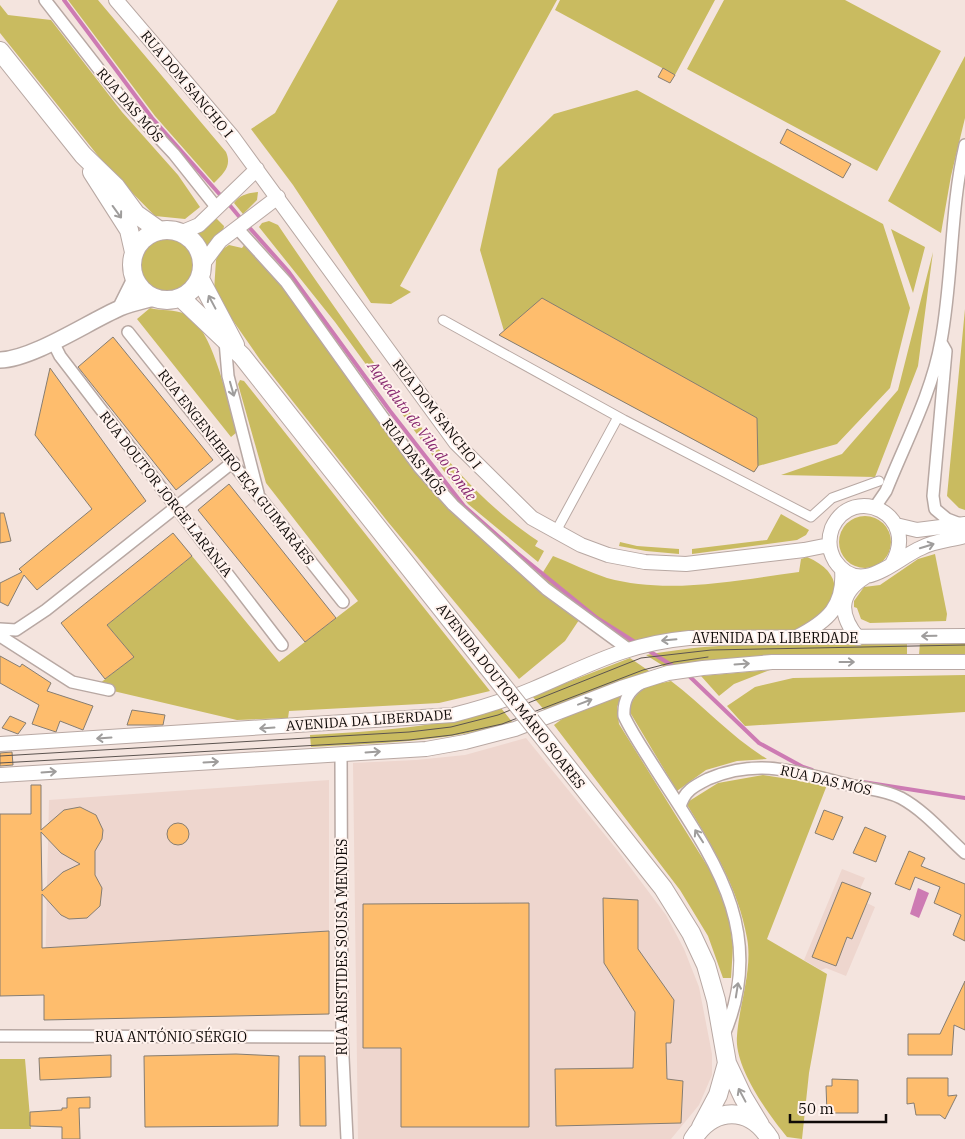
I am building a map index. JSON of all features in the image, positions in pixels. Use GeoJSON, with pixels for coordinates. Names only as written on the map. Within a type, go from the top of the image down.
{"type":"FeatureCollection","features":[{"type":"Feature","properties":{"kind":"main road"},"geometry":{"type":"LineString","coordinates":[[0,51],[83,155],[116,187],[136,214],[160,231]]}},
{"type":"Feature","properties":{"kind":"main road"},"geometry":{"type":"LineString","coordinates":[[83,155],[107,197],[129,230],[134,252],[132,271],[134,280],[139,288],[154,298]]}},
{"type":"Feature","properties":{"kind":"main road"},"geometry":{"type":"LineString","coordinates":[[0,360],[9,360],[53,342],[121,307],[154,298],[172,300],[181,298],[195,287],[201,272],[196,245],[180,233],[160,231],[144,238],[134,252]]}},
{"type":"Feature","properties":{"kind":"main road","name":"AVENIDA DOUTOR MÁRIO SOARES"},"geometry":{"type":"LineString","coordinates":[[201,272],[242,356]]}},
{"type":"Feature","properties":{"kind":"main road"},"geometry":{"type":"LineString","coordinates":[[121,307],[134,280]]}},
{"type":"Feature","properties":{"kind":"main road","name":"AVENIDA DOUTOR MÁRIO SOARES"},"geometry":{"type":"LineString","coordinates":[[181,298],[242,356],[675,905],[706,965],[716,1000],[727,1063],[743,1097],[768,1135]]}},
{"type":"Feature","properties":{"kind":"main road","name":"AVENIDA DOUTOR MÁRIO SOARES"},"geometry":{"type":"LineString","coordinates":[[697,1133],[718,1095],[727,1063]]}},
{"type":"Feature","properties":{"kind":"main road"},"geometry":{"type":"LineString","coordinates":[[697,1133],[714,1118],[730,1114],[746,1116],[768,1135]]}},
{"type":"Feature","properties":{"kind":"street","name":"RUA DAS MÓS"},"geometry":{"type":"LineString","coordinates":[[45,0],[119,95],[174,154],[217,208]]}},
{"type":"Feature","properties":{"kind":"street","name":"RUA DOM SANCHO I"},"geometry":{"type":"LineString","coordinates":[[116,0],[232,136],[456,443],[517,506],[532,518],[555,533],[608,555],[644,562],[686,564],[804,550],[830,545]]}},
{"type":"Feature","properties":{"kind":"street"},"geometry":{"type":"LineString","coordinates":[[875,507],[886,491],[935,370],[941,342],[953,249],[959,170],[965,145]]}},
{"type":"Feature","properties":{"kind":"street"},"geometry":{"type":"LineString","coordinates":[[180,233],[199,225],[257,170]]}},
{"type":"Feature","properties":{"kind":"street"},"geometry":{"type":"LineString","coordinates":[[201,272],[220,241],[278,197]]}},
{"type":"Feature","properties":{"kind":"street","name":"RUA DAS MÓS"},"geometry":{"type":"LineString","coordinates":[[237,228],[286,282],[420,467],[453,505],[546,589],[628,649]]}},
{"type":"Feature","properties":{"kind":"street"},"geometry":{"type":"LineString","coordinates":[[442,320],[618,417],[811,517],[832,498],[879,481]]}},
{"type":"Feature","properties":{"kind":"street","name":"RUA ENGENHEIRO EÇA GUIMARÃES"},"geometry":{"type":"LineString","coordinates":[[128,332],[343,602]]}},
{"type":"Feature","properties":{"kind":"street"},"geometry":{"type":"LineString","coordinates":[[225,341],[228,376],[259,497]]}},
{"type":"Feature","properties":{"kind":"street","name":"RUA DOUTOR JORGE LARANJA"},"geometry":{"type":"LineString","coordinates":[[53,342],[60,356],[282,645]]}},
{"type":"Feature","properties":{"kind":"street"},"geometry":{"type":"LineString","coordinates":[[941,342],[946,351],[933,496],[935,509],[947,519],[963,528]]}},
{"type":"Feature","properties":{"kind":"street"},"geometry":{"type":"LineString","coordinates":[[555,533],[618,417]]}},
{"type":"Feature","properties":{"kind":"street"},"geometry":{"type":"LineString","coordinates":[[0,629],[16,630],[24,625],[233,462]]}},
{"type":"Feature","properties":{"kind":"street"},"geometry":{"type":"LineString","coordinates":[[892,564],[900,545],[896,525],[884,511],[875,507],[852,508],[842,514],[830,533],[832,554],[842,569],[853,575],[864,577],[875,575],[922,547],[963,528]]}},
{"type":"Feature","properties":{"kind":"street"},"geometry":{"type":"LineString","coordinates":[[896,525],[917,530],[963,528]]}},
{"type":"Feature","properties":{"kind":"street"},"geometry":{"type":"LineString","coordinates":[[795,638],[820,624],[838,604],[843,579],[842,569]]}},
{"type":"Feature","properties":{"kind":"street"},"geometry":{"type":"LineString","coordinates":[[858,638],[847,625],[843,606],[848,593],[855,583],[864,577]]}},
{"type":"Feature","properties":{"kind":"street"},"geometry":{"type":"LineString","coordinates":[[0,636],[72,682],[109,690]]}},
{"type":"Feature","properties":{"kind":"street","name":"AVENIDA DA LIBERDADE"},"geometry":{"type":"LineString","coordinates":[[0,744],[453,715],[531,690],[594,661],[659,641],[689,638],[965,636]]}},
{"type":"Feature","properties":{"kind":"street","name":"AVENIDA DA LIBERDADE"},"geometry":{"type":"LineString","coordinates":[[0,774],[426,749],[487,737],[515,729],[645,680],[703,668],[772,662],[965,662]]}},
{"type":"Feature","properties":{"kind":"street"},"geometry":{"type":"LineString","coordinates":[[645,680],[631,689],[626,697],[624,716],[715,863],[729,894],[735,921],[739,948],[739,973],[731,1016],[723,1037]]}},
{"type":"Feature","properties":{"kind":"street","name":"RUA ARISTIDES SOUSA MENDES"},"geometry":{"type":"LineString","coordinates":[[341,755],[342,1037],[347,1139]]}},
{"type":"Feature","properties":{"kind":"street","name":"RUA DAS MÓS"},"geometry":{"type":"LineString","coordinates":[[680,807],[685,793],[694,786],[718,775],[738,769],[779,768],[892,794],[913,806],[965,853]]}},
{"type":"Feature","properties":{"kind":"street","name":"RUA ANTÓNIO SÉRGIO"},"geometry":{"type":"LineString","coordinates":[[0,1036],[342,1037]]}},
{"type":"Feature","properties":{"kind":"shaded area"},"geometry":{"type":"Polygon","coordinates":[[[68,0],[98,0],[226,152],[228,161],[226,169],[214,183],[155,116],[68,0]]]}},
{"type":"Feature","properties":{"kind":"shaded area"},"geometry":{"type":"Polygon","coordinates":[[[338,0],[557,0],[400,286],[411,292],[391,304],[371,303],[293,185],[251,129],[275,113],[338,0]]]}},
{"type":"Feature","properties":{"kind":"shaded area"},"geometry":{"type":"Polygon","coordinates":[[[560,0],[715,0],[675,75],[555,10],[560,0]]]}},
{"type":"Feature","properties":{"kind":"shaded area"},"geometry":{"type":"Polygon","coordinates":[[[724,0],[845,0],[941,51],[877,171],[687,69],[724,0]]]}},
{"type":"Feature","properties":{"kind":"shaded area"},"geometry":{"type":"Polygon","coordinates":[[[0,5],[8,15],[51,20],[122,112],[178,175],[200,207],[185,219],[155,216],[107,167],[0,33],[0,5]]]}},
{"type":"Feature","properties":{"kind":"shaded area"},"geometry":{"type":"Polygon","coordinates":[[[965,56],[965,118],[951,176],[941,233],[888,201],[965,56]]]}},
{"type":"Feature","properties":{"kind":"shaded area"},"geometry":{"type":"Polygon","coordinates":[[[637,90],[883,224],[910,308],[890,388],[837,444],[758,466],[754,472],[501,336],[504,331],[480,250],[498,169],[554,114],[637,90]]]}},
{"type":"Feature","properties":{"kind":"shaded area"},"geometry":{"type":"Polygon","coordinates":[[[258,192],[257,200],[243,214],[234,203],[244,195],[258,192]]]}},
{"type":"Feature","properties":{"kind":"shaded area"},"geometry":{"type":"Polygon","coordinates":[[[217,219],[224,226],[223,232],[209,248],[198,233],[212,220],[217,219]]]}},
{"type":"Feature","properties":{"kind":"shaded area"},"geometry":{"type":"Polygon","coordinates":[[[269,221],[278,225],[386,379],[444,456],[488,502],[512,523],[538,541],[535,546],[544,551],[538,562],[468,504],[335,322],[259,227],[262,223],[269,221]]]}},
{"type":"Feature","properties":{"kind":"shaded area"},"geometry":{"type":"Polygon","coordinates":[[[891,229],[925,247],[913,293],[891,229]]]}},
{"type":"Feature","properties":{"kind":"shaded area"},"geometry":{"type":"Polygon","coordinates":[[[168,237],[179,239],[188,245],[194,254],[196,265],[194,276],[188,285],[179,291],[168,293],[157,291],[148,285],[142,276],[140,265],[142,254],[148,245],[157,239],[168,237]]]}},
{"type":"Feature","properties":{"kind":"shaded area"},"geometry":{"type":"Polygon","coordinates":[[[245,244],[281,283],[416,473],[495,552],[535,587],[579,620],[565,641],[519,679],[388,522],[261,361],[220,302],[214,291],[216,260],[220,251],[229,245],[242,248],[245,244]]]}},
{"type":"Feature","properties":{"kind":"shaded area"},"geometry":{"type":"Polygon","coordinates":[[[933,252],[918,366],[875,477],[781,475],[842,454],[898,390],[933,252]]]}},
{"type":"Feature","properties":{"kind":"shaded area"},"geometry":{"type":"Polygon","coordinates":[[[150,308],[177,311],[185,314],[195,321],[204,334],[218,367],[237,432],[231,437],[137,319],[150,308]]]}},
{"type":"Feature","properties":{"kind":"shaded area"},"geometry":{"type":"Polygon","coordinates":[[[965,309],[965,510],[959,508],[947,496],[965,309]]]}},
{"type":"Feature","properties":{"kind":"shaded area"},"geometry":{"type":"Polygon","coordinates":[[[240,380],[244,381],[490,691],[439,703],[289,711],[288,718],[237,720],[109,690],[99,684],[133,657],[107,625],[192,556],[279,662],[358,601],[266,483],[238,384],[240,380]]]}},
{"type":"Feature","properties":{"kind":"shaded area"},"geometry":{"type":"Polygon","coordinates":[[[781,514],[809,530],[806,535],[797,540],[692,554],[692,549],[767,540],[781,514]]]}},
{"type":"Feature","properties":{"kind":"shaded area"},"geometry":{"type":"Polygon","coordinates":[[[865,516],[879,520],[887,528],[891,542],[887,556],[879,564],[865,568],[851,564],[843,556],[839,542],[843,528],[851,520],[865,516]]]}},
{"type":"Feature","properties":{"kind":"shaded area"},"geometry":{"type":"Polygon","coordinates":[[[620,542],[637,546],[679,549],[679,554],[619,546],[620,542]]]}},
{"type":"Feature","properties":{"kind":"shaded area"},"geometry":{"type":"Polygon","coordinates":[[[935,554],[947,614],[946,621],[870,623],[861,619],[857,608],[854,607],[854,601],[864,587],[880,585],[918,559],[935,554]]]}},
{"type":"Feature","properties":{"kind":"shaded area"},"geometry":{"type":"Polygon","coordinates":[[[553,556],[607,578],[631,583],[679,586],[727,582],[799,572],[801,559],[807,557],[826,569],[832,577],[834,593],[825,610],[797,631],[675,634],[629,642],[589,616],[540,577],[553,556]]]}},
{"type":"Feature","properties":{"kind":"shaded area"},"geometry":{"type":"Polygon","coordinates":[[[920,642],[965,642],[965,655],[919,655],[920,642]]]}},
{"type":"Feature","properties":{"kind":"shaded area"},"geometry":{"type":"Polygon","coordinates":[[[907,643],[907,656],[720,659],[665,667],[646,655],[743,644],[907,643]]]}},
{"type":"Feature","properties":{"kind":"shaded area"},"geometry":{"type":"Polygon","coordinates":[[[630,658],[649,671],[596,690],[547,713],[532,696],[630,658]]]}},
{"type":"Feature","properties":{"kind":"shaded area"},"geometry":{"type":"Polygon","coordinates":[[[770,670],[734,684],[719,696],[701,676],[770,670]]]}},
{"type":"Feature","properties":{"kind":"shaded area"},"geometry":{"type":"Polygon","coordinates":[[[965,675],[965,712],[745,726],[727,706],[755,687],[793,678],[965,675]]]}},
{"type":"Feature","properties":{"kind":"shaded area"},"geometry":{"type":"Polygon","coordinates":[[[671,681],[741,741],[767,759],[737,761],[706,770],[677,791],[628,709],[640,691],[655,684],[671,681]]]}},
{"type":"Feature","properties":{"kind":"shaded area"},"geometry":{"type":"Polygon","coordinates":[[[624,692],[617,707],[619,724],[713,875],[729,918],[733,947],[731,978],[723,978],[708,936],[680,890],[554,725],[570,713],[624,692]]]}},
{"type":"Feature","properties":{"kind":"shaded area"},"geometry":{"type":"Polygon","coordinates":[[[501,708],[513,723],[437,738],[311,747],[310,735],[382,730],[430,724],[477,715],[501,708]]]}},
{"type":"Feature","properties":{"kind":"shaded area"},"geometry":{"type":"Polygon","coordinates":[[[526,738],[618,851],[666,915],[684,949],[699,987],[712,1054],[712,1075],[699,1105],[671,1139],[358,1139],[353,763],[465,755],[526,738]]]}},
{"type":"Feature","properties":{"kind":"shaded area"},"geometry":{"type":"Polygon","coordinates":[[[763,775],[827,785],[767,939],[827,974],[809,1073],[802,1139],[787,1137],[779,1127],[754,1090],[741,1062],[737,1036],[748,962],[747,938],[743,919],[731,884],[686,803],[718,783],[763,775]]]}},
{"type":"Feature","properties":{"kind":"shaded area"},"geometry":{"type":"Polygon","coordinates":[[[329,780],[329,1014],[44,1020],[49,800],[329,780]]]}},
{"type":"Feature","properties":{"kind":"shaded area"},"geometry":{"type":"Polygon","coordinates":[[[842,869],[865,878],[860,889],[867,903],[875,907],[846,976],[826,968],[821,970],[804,960],[842,869]]]}},
{"type":"Feature","properties":{"kind":"shaded area"},"geometry":{"type":"Polygon","coordinates":[[[918,888],[929,893],[919,918],[910,914],[918,888]]]}},
{"type":"Feature","properties":{"kind":"shaded area"},"geometry":{"type":"Polygon","coordinates":[[[0,1059],[25,1059],[31,1129],[0,1129],[0,1059]]]}},
{"type":"Feature","properties":{"kind":"building"},"geometry":{"type":"Polygon","coordinates":[[[663,68],[675,75],[670,83],[658,77],[663,68]]]}},
{"type":"Feature","properties":{"kind":"building"},"geometry":{"type":"Polygon","coordinates":[[[787,129],[851,164],[843,178],[780,143],[787,129]]]}},
{"type":"Feature","properties":{"kind":"building"},"geometry":{"type":"Polygon","coordinates":[[[542,298],[757,418],[758,466],[754,472],[499,335],[542,298]]]}},
{"type":"Feature","properties":{"kind":"building"},"geometry":{"type":"Polygon","coordinates":[[[113,337],[213,460],[176,490],[78,367],[113,337]]]}},
{"type":"Feature","properties":{"kind":"building"},"geometry":{"type":"Polygon","coordinates":[[[50,368],[146,501],[37,590],[24,575],[8,606],[0,602],[0,583],[22,572],[19,569],[92,509],[35,435],[50,368]]]}},
{"type":"Feature","properties":{"kind":"building"},"geometry":{"type":"Polygon","coordinates":[[[229,484],[336,618],[305,642],[198,510],[229,484]]]}},
{"type":"Feature","properties":{"kind":"building"},"geometry":{"type":"Polygon","coordinates":[[[0,513],[4,513],[11,541],[0,543],[0,513]]]}},
{"type":"Feature","properties":{"kind":"building"},"geometry":{"type":"Polygon","coordinates":[[[173,533],[192,556],[107,625],[134,657],[105,679],[61,623],[173,533]]]}},
{"type":"Feature","properties":{"kind":"building"},"geometry":{"type":"Polygon","coordinates":[[[0,656],[20,667],[22,664],[51,683],[47,691],[93,706],[83,730],[60,721],[56,732],[32,724],[39,705],[0,683],[0,656]]]}},
{"type":"Feature","properties":{"kind":"building"},"geometry":{"type":"Polygon","coordinates":[[[132,710],[165,715],[163,725],[127,725],[132,710]]]}},
{"type":"Feature","properties":{"kind":"building"},"geometry":{"type":"Polygon","coordinates":[[[10,716],[26,723],[18,734],[2,728],[10,716]]]}},
{"type":"Feature","properties":{"kind":"building"},"geometry":{"type":"Polygon","coordinates":[[[12,752],[13,765],[0,766],[0,753],[12,752]]]}},
{"type":"Feature","properties":{"kind":"building"},"geometry":{"type":"Polygon","coordinates":[[[31,785],[41,785],[41,830],[64,810],[80,807],[96,815],[103,830],[102,839],[95,851],[95,875],[102,888],[100,906],[87,918],[69,919],[61,915],[42,894],[42,948],[329,931],[329,1014],[44,1020],[44,995],[0,996],[0,814],[31,814],[31,785]],[[41,832],[42,891],[63,872],[80,864],[61,853],[41,832]]]}},
{"type":"Feature","properties":{"kind":"building"},"geometry":{"type":"Polygon","coordinates":[[[824,810],[843,817],[833,840],[815,833],[824,810]]]}},
{"type":"Feature","properties":{"kind":"building"},"geometry":{"type":"Polygon","coordinates":[[[178,823],[186,826],[189,834],[186,842],[178,845],[170,842],[167,834],[170,826],[178,823]]]}},
{"type":"Feature","properties":{"kind":"building"},"geometry":{"type":"Polygon","coordinates":[[[865,827],[886,836],[876,862],[853,853],[865,827]]]}},
{"type":"Feature","properties":{"kind":"building"},"geometry":{"type":"Polygon","coordinates":[[[909,851],[925,858],[921,866],[965,884],[965,941],[953,935],[961,915],[934,903],[940,887],[915,877],[910,890],[895,884],[909,851]]]}},
{"type":"Feature","properties":{"kind":"building"},"geometry":{"type":"Polygon","coordinates":[[[842,882],[871,893],[852,939],[847,937],[836,966],[812,957],[842,882]]]}},
{"type":"Feature","properties":{"kind":"building"},"geometry":{"type":"Polygon","coordinates":[[[603,898],[638,900],[638,949],[674,1000],[671,1043],[666,1043],[667,1079],[683,1081],[681,1123],[556,1126],[555,1069],[633,1068],[635,1012],[604,963],[603,898]]]}},
{"type":"Feature","properties":{"kind":"building"},"geometry":{"type":"Polygon","coordinates":[[[529,903],[529,1127],[401,1127],[401,1048],[363,1048],[363,904],[529,903]]]}},
{"type":"Feature","properties":{"kind":"building"},"geometry":{"type":"Polygon","coordinates":[[[965,981],[965,1030],[954,1025],[952,1055],[908,1055],[908,1034],[940,1034],[965,981]]]}},
{"type":"Feature","properties":{"kind":"building"},"geometry":{"type":"Polygon","coordinates":[[[236,1054],[279,1056],[278,1126],[145,1127],[144,1056],[236,1054]]]}},
{"type":"Feature","properties":{"kind":"building"},"geometry":{"type":"Polygon","coordinates":[[[111,1055],[111,1077],[40,1080],[39,1058],[111,1055]]]}},
{"type":"Feature","properties":{"kind":"building"},"geometry":{"type":"Polygon","coordinates":[[[299,1056],[325,1056],[326,1126],[300,1126],[299,1056]]]}},
{"type":"Feature","properties":{"kind":"building"},"geometry":{"type":"Polygon","coordinates":[[[907,1078],[948,1078],[948,1096],[957,1095],[945,1119],[940,1115],[916,1115],[914,1103],[907,1104],[907,1078]]]}},
{"type":"Feature","properties":{"kind":"building"},"geometry":{"type":"Polygon","coordinates":[[[832,1079],[858,1080],[858,1113],[827,1113],[826,1086],[832,1086],[832,1079]]]}},
{"type":"Feature","properties":{"kind":"building"},"geometry":{"type":"Polygon","coordinates":[[[90,1097],[90,1108],[79,1108],[80,1139],[62,1139],[62,1127],[30,1126],[30,1112],[62,1110],[62,1108],[67,1108],[67,1098],[90,1097]]]}},
{"type":"Feature","properties":{"kind":"waterway","name":"Aqueduto de Vila do Conde"},"geometry":{"type":"LineString","coordinates":[[64,0],[152,118],[222,197]]}},
{"type":"Feature","properties":{"kind":"waterway","name":"Aqueduto de Vila do Conde"},"geometry":{"type":"LineString","coordinates":[[227,202],[242,220]]}},
{"type":"Feature","properties":{"kind":"waterway","name":"Aqueduto de Vila do Conde"},"geometry":{"type":"LineString","coordinates":[[247,225],[288,271],[390,411],[464,506],[517,553],[597,618],[638,644]]}},
{"type":"Feature","properties":{"kind":"waterway","name":"Aqueduto de Vila do Conde"},"geometry":{"type":"LineString","coordinates":[[646,649],[676,668]]}},
{"type":"Feature","properties":{"kind":"waterway","name":"Aqueduto de Vila do Conde"},"geometry":{"type":"LineString","coordinates":[[687,674],[759,743],[812,770]]}},
{"type":"Feature","properties":{"kind":"waterway","name":"Aqueduto de Vila do Conde"},"geometry":{"type":"LineString","coordinates":[[863,782],[965,798]]}},
{"type":"Feature","properties":{"kind":"tram line"},"geometry":{"type":"LineString","coordinates":[[0,756],[409,732],[451,727],[498,715],[641,658],[711,650],[965,645]]}},
{"type":"Feature","properties":{"kind":"tram line"},"geometry":{"type":"LineString","coordinates":[[0,763],[409,740],[452,735],[502,724],[643,670],[674,662],[708,657]]}}]}
